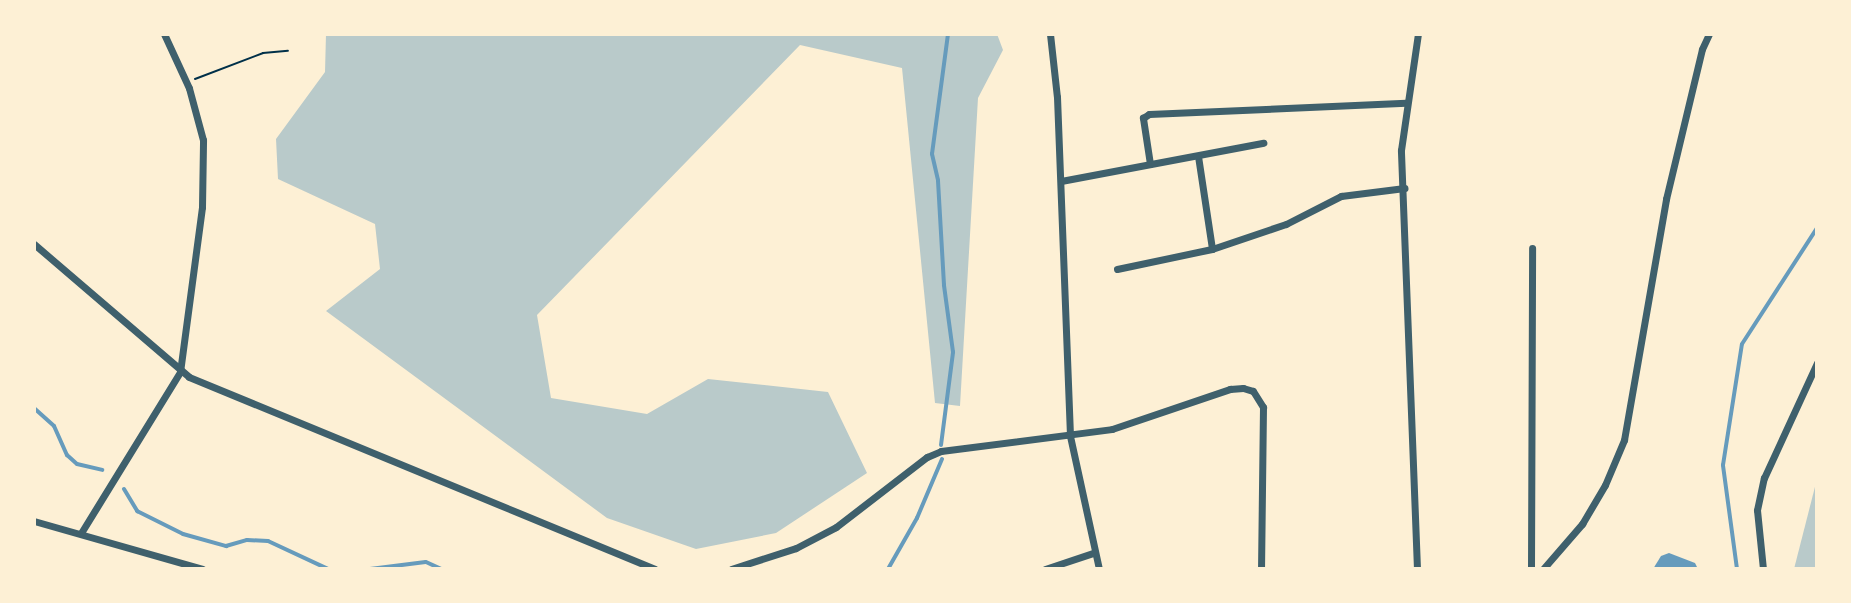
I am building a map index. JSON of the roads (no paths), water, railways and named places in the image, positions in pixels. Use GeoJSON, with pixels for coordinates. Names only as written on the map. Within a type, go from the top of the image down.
{"type":"FeatureCollection","features":[{"type":"Feature","properties":{"kind":"street"},"geometry":{"type":"LineString","coordinates":[[81,533],[180,372],[202,207],[203,157],[200,120],[164,34]]}},
{"type":"Feature","properties":{"kind":"street"},"geometry":{"type":"LineString","coordinates":[[1050,34],[1061,181],[1070,436],[1093,553],[1099,569]]}},
{"type":"Feature","properties":{"kind":"street"},"geometry":{"type":"LineString","coordinates":[[1417,569],[1401,136],[1418,34]]}},
{"type":"Feature","properties":{"kind":"street"},"geometry":{"type":"LineString","coordinates":[[1543,569],[1582,524],[1605,485],[1624,440],[1666,199],[1702,49],[1709,34]]}},
{"type":"Feature","properties":{"kind":"street"},"geometry":{"type":"LineString","coordinates":[[1150,164],[1143,118],[1149,114],[1406,103]]}},
{"type":"Feature","properties":{"kind":"street"},"geometry":{"type":"LineString","coordinates":[[1061,181],[1263,143]]}},
{"type":"Feature","properties":{"kind":"street"},"geometry":{"type":"LineString","coordinates":[[1198,156],[1212,249]]}},
{"type":"Feature","properties":{"kind":"street"},"geometry":{"type":"LineString","coordinates":[[1117,269],[1212,249],[1286,224],[1341,196],[1405,188]]}},
{"type":"Feature","properties":{"kind":"street"},"geometry":{"type":"LineString","coordinates":[[34,244],[180,372],[655,569]]}},
{"type":"Feature","properties":{"kind":"street"},"geometry":{"type":"LineString","coordinates":[[1531,569],[1532,248]]}},
{"type":"Feature","properties":{"kind":"street"},"geometry":{"type":"LineString","coordinates":[[1763,569],[1757,510],[1764,478],[1817,363]]}},
{"type":"Feature","properties":{"kind":"street"},"geometry":{"type":"LineString","coordinates":[[731,569],[796,548],[836,527],[927,457],[941,451],[1112,429],[1230,389],[1253,391],[1263,407],[1261,569]]}},
{"type":"Feature","properties":{"kind":"street"},"geometry":{"type":"LineString","coordinates":[[34,521],[202,569]]}},
{"type":"Feature","properties":{"kind":"street"},"geometry":{"type":"LineString","coordinates":[[1045,569],[1093,553]]}},
{"type":"Feature","properties":{"kind":"water"},"geometry":{"type":"Polygon","coordinates":[[[1669,553],[1695,563],[1698,569],[1653,569],[1661,556],[1669,553]]]}},
{"type":"Feature","properties":{"kind":"waterway"},"geometry":{"type":"LineString","coordinates":[[941,445],[953,352],[944,285],[938,180],[932,154],[948,34]]}},
{"type":"Feature","properties":{"kind":"waterway"},"geometry":{"type":"LineString","coordinates":[[1737,569],[1723,465],[1742,344],[1817,228]]}},
{"type":"Feature","properties":{"kind":"waterway"},"geometry":{"type":"LineString","coordinates":[[34,408],[54,426],[67,455],[77,464],[102,470]]}},
{"type":"Feature","properties":{"kind":"waterway"},"geometry":{"type":"LineString","coordinates":[[888,569],[917,518],[942,459]]}},
{"type":"Feature","properties":{"kind":"waterway"},"geometry":{"type":"LineString","coordinates":[[124,489],[137,511],[183,534],[226,546],[247,540],[268,541],[328,569]]}},
{"type":"Feature","properties":{"kind":"waterway"},"geometry":{"type":"LineString","coordinates":[[370,569],[426,562],[441,569]]}}]}
